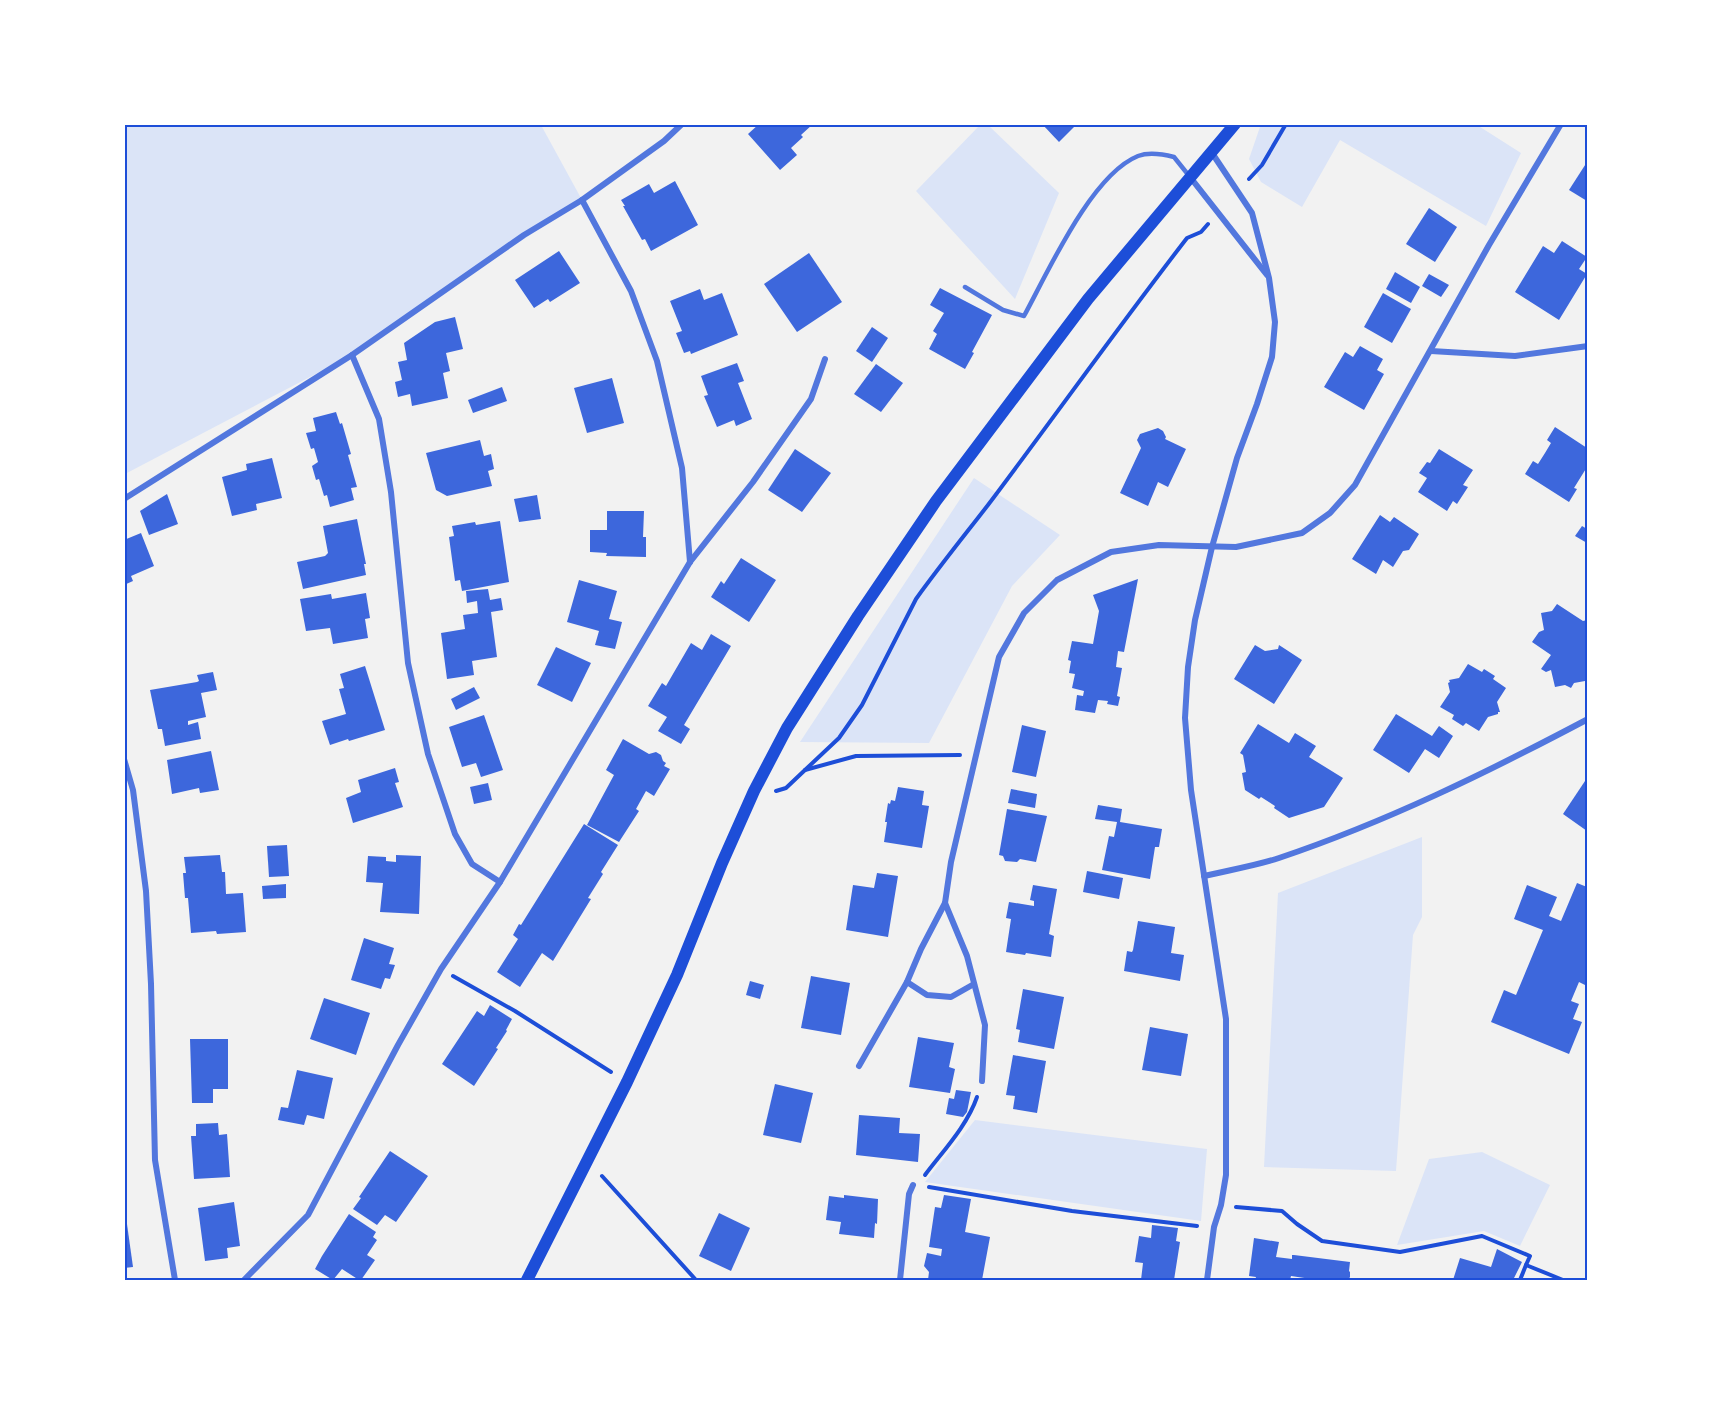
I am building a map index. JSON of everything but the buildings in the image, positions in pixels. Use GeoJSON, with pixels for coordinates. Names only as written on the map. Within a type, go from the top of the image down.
{"type":"FeatureCollection","features":[{"type":"Feature","properties":{"kind":"main road"},"geometry":{"type":"LineString","coordinates":[[527,1281],[627,1082],[677,975],[754,791],[787,728],[858,616],[936,501],[1088,299],[1235,124]]}},
{"type":"Feature","properties":{"kind":"street"},"geometry":{"type":"LineString","coordinates":[[124,499],[352,355],[524,236],[582,200],[664,141],[682,124]]}},
{"type":"Feature","properties":{"kind":"street"},"geometry":{"type":"LineString","coordinates":[[859,1066],[907,982],[945,903],[951,862],[999,657],[1024,613],[1057,580],[1111,552],[1159,545],[1236,547],[1302,533],[1330,513],[1355,485],[1489,245],[1561,124]]}},
{"type":"Feature","properties":{"kind":"street"},"geometry":{"type":"LineString","coordinates":[[1208,1281],[1214,1227],[1221,1205],[1226,1174],[1226,1019],[1191,790],[1185,718],[1188,667],[1195,620],[1212,547],[1237,458],[1272,357],[1275,322],[1269,278],[1252,213],[1212,153]]}},
{"type":"Feature","properties":{"kind":"street"},"geometry":{"type":"LineString","coordinates":[[1190,177],[1269,278]]}},
{"type":"Feature","properties":{"kind":"street"},"geometry":{"type":"LineString","coordinates":[[582,200],[631,291],[657,361],[682,468],[690,562]]}},
{"type":"Feature","properties":{"kind":"street"},"geometry":{"type":"LineString","coordinates":[[1431,351],[1515,356],[1587,346]]}},
{"type":"Feature","properties":{"kind":"street"},"geometry":{"type":"LineString","coordinates":[[352,355],[379,419],[391,492],[408,663],[428,754],[455,834],[472,864],[500,882]]}},
{"type":"Feature","properties":{"kind":"street"},"geometry":{"type":"LineString","coordinates":[[243,1281],[308,1215],[441,969],[500,882],[690,562],[753,482],[811,399],[825,359]]}},
{"type":"Feature","properties":{"kind":"street"},"geometry":{"type":"LineString","coordinates":[[1204,876],[1278,858],[1400,812],[1519,755],[1587,719]]}},
{"type":"Feature","properties":{"kind":"street"},"geometry":{"type":"LineString","coordinates":[[124,759],[132,790],[146,891],[151,984],[155,1160],[175,1281]]}},
{"type":"Feature","properties":{"kind":"street"},"geometry":{"type":"LineString","coordinates":[[945,903],[967,956],[985,1025],[982,1081]]}},
{"type":"Feature","properties":{"kind":"street"},"geometry":{"type":"LineString","coordinates":[[907,982],[927,995],[951,997],[974,984]]}},
{"type":"Feature","properties":{"kind":"street"},"geometry":{"type":"LineString","coordinates":[[900,1281],[909,1194],[913,1185]]}},
{"type":"Feature","properties":{"kind":"lane"},"geometry":{"type":"LineString","coordinates":[[965,287],[1003,310],[1024,316],[1079,215],[1097,190],[1121,166],[1140,155],[1161,154],[1174,157],[1190,177]]}},
{"type":"Feature","properties":{"kind":"path"},"geometry":{"type":"LineString","coordinates":[[1238,191],[1262,165],[1286,124]]}},
{"type":"Feature","properties":{"kind":"path"},"geometry":{"type":"LineString","coordinates":[[754,791],[769,793],[786,788],[839,738],[862,705],[916,599],[927,583],[1187,238],[1201,232],[1218,213]]}},
{"type":"Feature","properties":{"kind":"path"},"geometry":{"type":"LineString","coordinates":[[805,770],[856,756],[975,755]]}},
{"type":"Feature","properties":{"kind":"path"},"geometry":{"type":"LineString","coordinates":[[441,969],[515,1011],[627,1082]]}},
{"type":"Feature","properties":{"kind":"path"},"geometry":{"type":"LineString","coordinates":[[913,1185],[921,1180],[958,1130],[973,1107],[982,1081]]}},
{"type":"Feature","properties":{"kind":"path"},"geometry":{"type":"LineString","coordinates":[[588,1161],[696,1281]]}},
{"type":"Feature","properties":{"kind":"path"},"geometry":{"type":"LineString","coordinates":[[913,1185],[1072,1211],[1214,1227]]}},
{"type":"Feature","properties":{"kind":"path"},"geometry":{"type":"LineString","coordinates":[[1221,1205],[1282,1211],[1322,1241],[1400,1252],[1482,1236],[1530,1256],[1520,1281]]}},
{"type":"Feature","properties":{"kind":"path"},"geometry":{"type":"LineString","coordinates":[[1526,1265],[1563,1281]]}},
{"type":"Feature","properties":{"kind":"shaded area"},"geometry":{"type":"Polygon","coordinates":[[[1261,124],[1477,125],[1521,153],[1486,226],[1340,140],[1302,207],[1261,182],[1249,159],[1261,124]]]}},
{"type":"Feature","properties":{"kind":"shaded area"},"geometry":{"type":"Polygon","coordinates":[[[125,125],[541,125],[582,200],[352,355],[125,474],[125,125]]]}},
{"type":"Feature","properties":{"kind":"shaded area"},"geometry":{"type":"Polygon","coordinates":[[[980,125],[988,125],[1059,193],[1015,299],[916,191],[980,125]]]}},
{"type":"Feature","properties":{"kind":"shaded area"},"geometry":{"type":"Polygon","coordinates":[[[974,478],[1060,535],[1012,586],[929,743],[800,742],[974,478]]]}},
{"type":"Feature","properties":{"kind":"shaded area"},"geometry":{"type":"Polygon","coordinates":[[[1422,837],[1422,917],[1413,935],[1396,1171],[1264,1167],[1278,893],[1422,837]]]}},
{"type":"Feature","properties":{"kind":"shaded area"},"geometry":{"type":"Polygon","coordinates":[[[975,1120],[1207,1149],[1201,1221],[925,1182],[975,1120]]]}},
{"type":"Feature","properties":{"kind":"shaded area"},"geometry":{"type":"Polygon","coordinates":[[[1482,1152],[1550,1185],[1520,1246],[1484,1231],[1397,1245],[1429,1159],[1482,1152]]]}}]}
